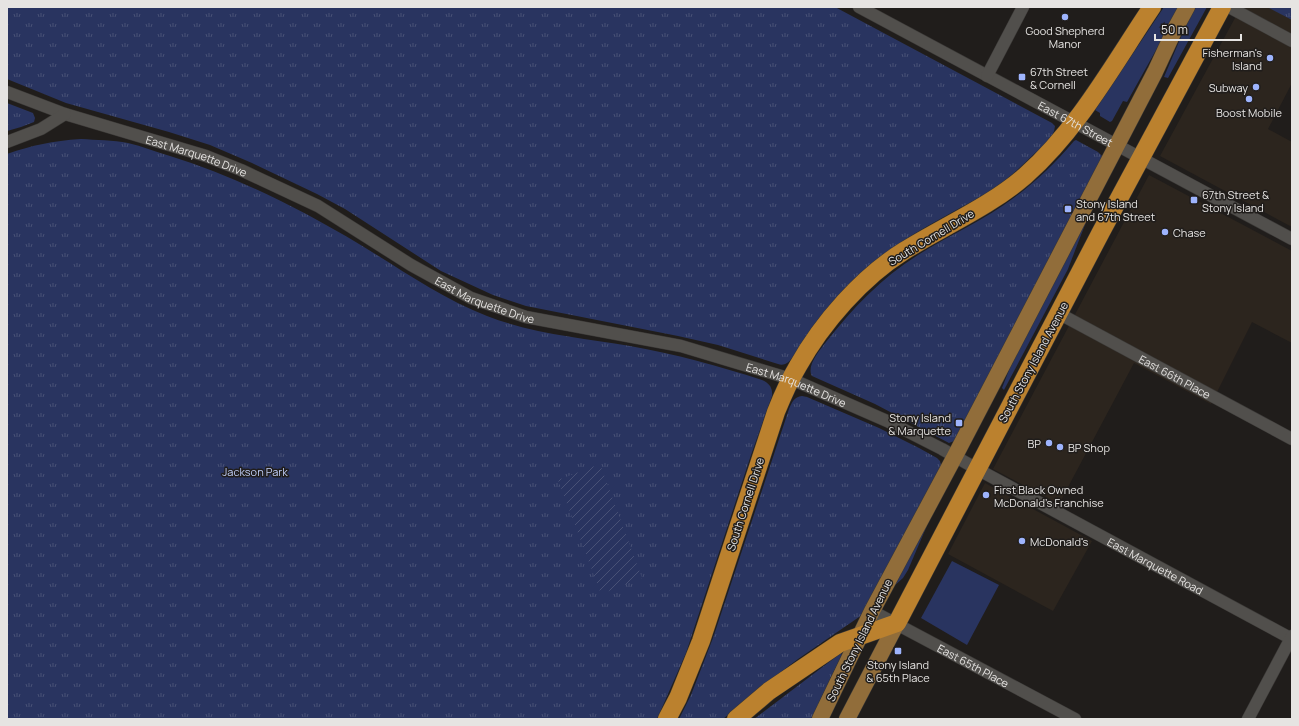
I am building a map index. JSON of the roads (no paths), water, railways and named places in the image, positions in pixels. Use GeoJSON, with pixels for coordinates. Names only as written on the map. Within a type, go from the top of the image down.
{"type":"FeatureCollection","features":[{"type":"Feature","properties":{"kind":"highway","name":"South Cornell Drive"},"geometry":{"type":"LineString","coordinates":[[667,719],[678,698],[701,641],[776,412],[791,379],[808,349],[843,305],[859,288],[885,266],[903,252],[996,198],[1044,158],[1074,122],[1152,7]]}},
{"type":"Feature","properties":{"kind":"highway","name":"South Stony Island Avenue"},"geometry":{"type":"LineString","coordinates":[[897,623],[1140,157],[1222,7]]}},
{"type":"Feature","properties":{"kind":"highway"},"geometry":{"type":"LineString","coordinates":[[736,719],[769,691],[840,643],[897,623]]}},
{"type":"Feature","properties":{"kind":"main road","name":"South Stony Island Avenue"},"geometry":{"type":"LineString","coordinates":[[820,719],[872,611],[955,456],[1155,72],[1187,7]]}},
{"type":"Feature","properties":{"kind":"main road","name":"South Stony Island Avenue"},"geometry":{"type":"LineString","coordinates":[[847,719],[897,623]]}},
{"type":"Feature","properties":{"kind":"street","name":"East 67th Street"},"geometry":{"type":"LineString","coordinates":[[859,7],[1292,239]]}},
{"type":"Feature","properties":{"kind":"street"},"geometry":{"type":"LineString","coordinates":[[987,76],[1023,7]]}},
{"type":"Feature","properties":{"kind":"street"},"geometry":{"type":"LineString","coordinates":[[1229,7],[1292,41]]}},
{"type":"Feature","properties":{"kind":"street","name":"East Marquette Drive"},"geometry":{"type":"LineString","coordinates":[[7,92],[65,114],[206,156],[241,170],[318,206],[411,265],[471,298],[499,309],[552,323],[681,346],[791,379],[887,421],[977,469]]}},
{"type":"Feature","properties":{"kind":"street"},"geometry":{"type":"LineString","coordinates":[[7,142],[41,129],[65,114]]}},
{"type":"Feature","properties":{"kind":"street","name":"East 66th Place"},"geometry":{"type":"LineString","coordinates":[[1058,313],[1292,439]]}},
{"type":"Feature","properties":{"kind":"street","name":"East Marquette Road"},"geometry":{"type":"LineString","coordinates":[[977,469],[1292,638]]}},
{"type":"Feature","properties":{"kind":"street","name":"East 65th Place"},"geometry":{"type":"LineString","coordinates":[[872,611],[1075,719]]}},
{"type":"Feature","properties":{"kind":"street"},"geometry":{"type":"LineString","coordinates":[[1248,719],[1292,638]]}},
{"type":"Feature","properties":{"kind":"place","name":"Good Shepherd Manor"},"geometry":{"type":"Point","coordinates":[1065,17]}},
{"type":"Feature","properties":{"kind":"place","name":"Fisherman's Island"},"geometry":{"type":"Point","coordinates":[1270,58]}},
{"type":"Feature","properties":{"kind":"place","name":"67th Street & Cornell"},"geometry":{"type":"Point","coordinates":[1022,77]}},
{"type":"Feature","properties":{"kind":"place","name":"Subway"},"geometry":{"type":"Point","coordinates":[1256,87]}},
{"type":"Feature","properties":{"kind":"place","name":"Boost Mobile"},"geometry":{"type":"Point","coordinates":[1249,99]}},
{"type":"Feature","properties":{"kind":"place","name":"67th Street & Stony Island"},"geometry":{"type":"Point","coordinates":[1194,200]}},
{"type":"Feature","properties":{"kind":"place","name":"Stony Island and 67th Street"},"geometry":{"type":"Point","coordinates":[1068,209]}},
{"type":"Feature","properties":{"kind":"place","name":"Chase"},"geometry":{"type":"Point","coordinates":[1165,232]}},
{"type":"Feature","properties":{"kind":"place","name":"Stony Island & Marquette"},"geometry":{"type":"Point","coordinates":[959,423]}},
{"type":"Feature","properties":{"kind":"place","name":"BP"},"geometry":{"type":"Point","coordinates":[1049,443]}},
{"type":"Feature","properties":{"kind":"place","name":"BP Shop"},"geometry":{"type":"Point","coordinates":[1060,447]}},
{"type":"Feature","properties":{"kind":"place","name":"First Black Owned McDonald's Franchise"},"geometry":{"type":"Point","coordinates":[986,495]}},
{"type":"Feature","properties":{"kind":"place","name":"McDonald's"},"geometry":{"type":"Point","coordinates":[1022,541]}},
{"type":"Feature","properties":{"kind":"place","name":"Stony Island & 65th Place"},"geometry":{"type":"Point","coordinates":[898,651]}},
{"type":"Feature","properties":{"kind":"park label","name":"Jackson Park"},"geometry":{"type":"Point","coordinates":[255,471]}}]}
